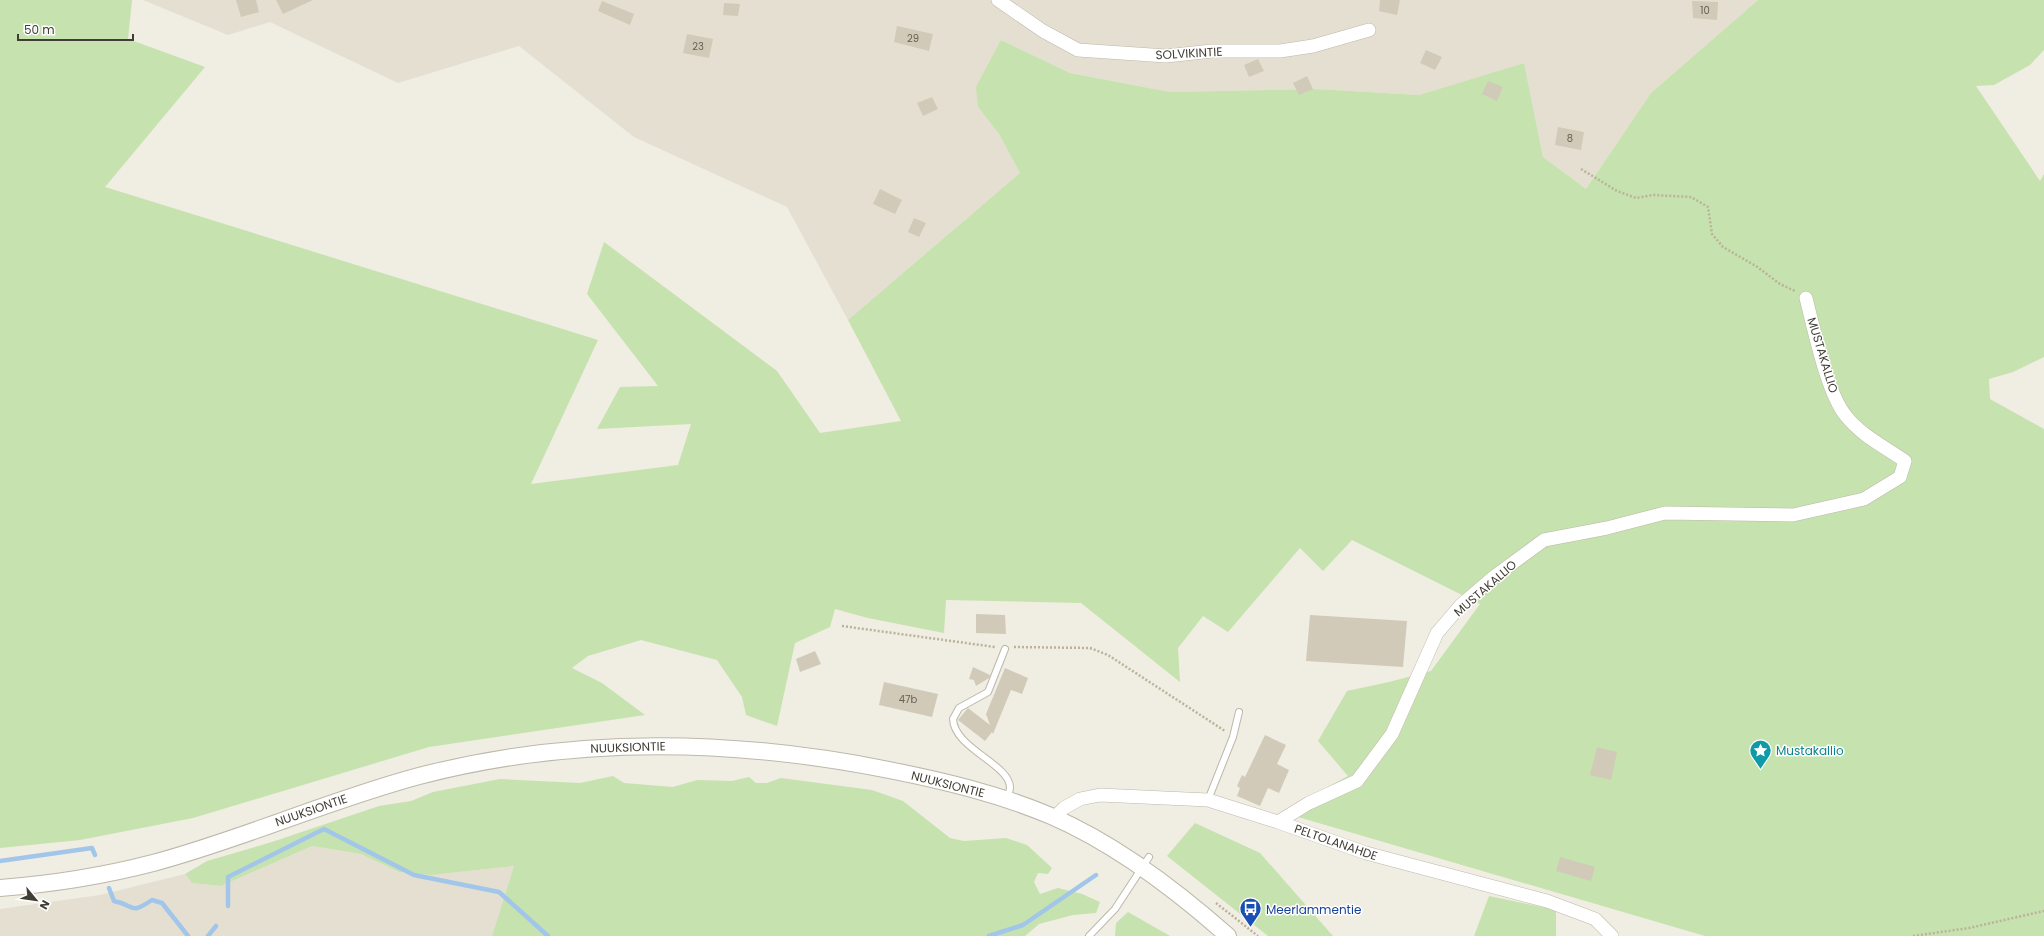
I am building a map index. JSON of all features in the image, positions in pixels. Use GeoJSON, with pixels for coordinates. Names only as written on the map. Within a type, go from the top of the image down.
{"type":"FeatureCollection","features":[{"type":"Feature","properties":{"kind":"street","name":"SOLVIKINTIE"},"geometry":{"type":"LineString","coordinates":[[998,0],[1042,31],[1078,50],[1166,56],[1212,51],[1280,51],[1313,46],[1368,30]]}},
{"type":"Feature","properties":{"kind":"street","name":"MUSTAKALLIO"},"geometry":{"type":"LineString","coordinates":[[1278,822],[1308,803],[1357,781],[1392,734],[1437,633],[1467,600],[1495,576],[1544,540],[1607,528],[1665,513],[1793,515],[1864,499],[1900,477],[1905,461],[1862,433],[1845,416],[1832,391],[1806,298]]}},
{"type":"Feature","properties":{"kind":"street","name":"NUUKSIONTIE"},"geometry":{"type":"LineString","coordinates":[[0,888],[93,878],[147,864],[357,794],[419,776],[495,760],[564,750],[632,746],[746,748],[796,754],[911,774],[1007,800],[1054,818],[1104,844],[1146,863],[1177,893],[1228,936]]}},
{"type":"Feature","properties":{"kind":"street","name":"PELTOLANAHDE"},"geometry":{"type":"LineString","coordinates":[[1054,818],[1064,808],[1080,799],[1100,795],[1208,800],[1278,822],[1366,853],[1547,901],[1595,919],[1612,936]]}},
{"type":"Feature","properties":{"kind":"lane"},"geometry":{"type":"LineString","coordinates":[[1005,648],[988,692],[959,708],[953,719],[956,730],[970,746],[997,768],[1007,779],[1010,787],[1007,800]]}},
{"type":"Feature","properties":{"kind":"lane"},"geometry":{"type":"LineString","coordinates":[[1208,800],[1233,737],[1240,712]]}},
{"type":"Feature","properties":{"kind":"lane"},"geometry":{"type":"LineString","coordinates":[[1089,936],[1116,909],[1146,863]]}},
{"type":"Feature","properties":{"kind":"path"},"geometry":{"type":"LineString","coordinates":[[1581,169],[1617,192],[1636,198],[1653,195],[1691,197],[1708,207],[1712,234],[1723,247],[1756,266],[1780,284],[1806,298]]}},
{"type":"Feature","properties":{"kind":"path"},"geometry":{"type":"LineString","coordinates":[[842,626],[1005,648],[1018,646],[1090,648],[1108,655],[1233,737]]}},
{"type":"Feature","properties":{"kind":"path"},"geometry":{"type":"LineString","coordinates":[[1213,901],[1258,936]]}},
{"type":"Feature","properties":{"kind":"path"},"geometry":{"type":"LineString","coordinates":[[1913,936],[1969,928],[2044,911]]}},
{"type":"Feature","properties":{"kind":"shaded area"},"geometry":{"type":"Polygon","coordinates":[[[143,0],[1758,0],[1651,93],[1586,189],[1543,157],[1524,63],[1419,95],[1315,89],[1170,92],[1070,73],[1001,40],[978,107],[999,134],[1020,173],[848,320],[787,207],[634,137],[519,46],[398,83],[270,22],[228,35],[143,0]]]}},
{"type":"Feature","properties":{"kind":"shaded area"},"geometry":{"type":"Polygon","coordinates":[[[312,846],[361,854],[399,872],[431,875],[514,866],[492,936],[0,936],[0,909],[100,895],[185,874],[192,883],[221,886],[312,846]]]}},
{"type":"Feature","properties":{"kind":"green space"},"geometry":{"type":"Polygon","coordinates":[[[0,0],[132,0],[128,39],[205,67],[105,187],[598,340],[531,484],[678,465],[691,424],[597,429],[620,387],[658,386],[587,294],[604,242],[777,371],[820,433],[901,421],[848,320],[1020,173],[999,134],[978,107],[976,87],[1001,40],[1070,73],[1170,92],[1315,89],[1419,95],[1524,63],[1543,157],[1586,189],[1651,93],[1758,0],[2044,0],[2044,50],[2030,65],[1994,85],[1976,86],[2040,181],[2044,174],[2044,357],[2013,372],[1989,379],[1990,399],[2044,429],[2044,936],[1705,936],[1281,812],[1348,776],[1318,741],[1347,691],[1431,671],[1480,604],[1352,540],[1323,571],[1300,548],[1228,632],[1203,616],[1178,648],[1180,682],[1081,603],[946,600],[944,633],[868,618],[835,609],[830,627],[795,643],[777,726],[746,715],[742,697],[717,660],[641,640],[588,656],[572,668],[602,683],[645,715],[429,747],[193,818],[80,840],[0,848],[0,0]]]}},
{"type":"Feature","properties":{"kind":"green space"},"geometry":{"type":"Polygon","coordinates":[[[613,776],[624,783],[673,787],[697,780],[732,781],[749,777],[756,783],[767,783],[781,778],[872,790],[903,801],[950,838],[964,841],[1006,838],[1027,845],[1052,868],[1048,874],[1038,873],[1034,882],[1040,894],[1058,888],[1082,894],[1100,902],[1096,913],[1073,915],[1039,924],[1025,936],[492,936],[514,866],[431,875],[399,872],[361,854],[312,846],[221,886],[192,883],[185,874],[207,861],[272,842],[379,806],[411,801],[433,792],[500,779],[580,783],[613,776]]]}},
{"type":"Feature","properties":{"kind":"green space"},"geometry":{"type":"Polygon","coordinates":[[[1195,823],[1260,853],[1333,936],[1268,936],[1167,856],[1195,823]]]}},
{"type":"Feature","properties":{"kind":"green space"},"geometry":{"type":"Polygon","coordinates":[[[1489,896],[1556,910],[1556,936],[1474,936],[1489,896]]]}},
{"type":"Feature","properties":{"kind":"green space"},"geometry":{"type":"Polygon","coordinates":[[[1128,912],[1170,936],[1115,936],[1116,923],[1128,912]]]}},
{"type":"Feature","properties":{"kind":"building"},"geometry":{"type":"Polygon","coordinates":[[[236,0],[256,0],[259,12],[241,17],[236,0]]]}},
{"type":"Feature","properties":{"kind":"building"},"geometry":{"type":"Polygon","coordinates":[[[276,0],[313,0],[283,14],[276,0]]]}},
{"type":"Feature","properties":{"kind":"building"},"geometry":{"type":"Polygon","coordinates":[[[1380,0],[1400,0],[1397,15],[1379,11],[1380,0]]]}},
{"type":"Feature","properties":{"kind":"building"},"geometry":{"type":"Polygon","coordinates":[[[602,1],[634,14],[630,25],[598,11],[602,1]]]}},
{"type":"Feature","properties":{"kind":"building"},"geometry":{"type":"Polygon","coordinates":[[[1692,1],[1718,2],[1717,20],[1693,18],[1692,1]]]}},
{"type":"Feature","properties":{"kind":"building"},"geometry":{"type":"Polygon","coordinates":[[[724,3],[740,4],[738,16],[723,15],[724,3]]]}},
{"type":"Feature","properties":{"kind":"building"},"geometry":{"type":"Polygon","coordinates":[[[897,26],[933,34],[929,51],[894,42],[897,26]]]}},
{"type":"Feature","properties":{"kind":"building"},"geometry":{"type":"Polygon","coordinates":[[[687,34],[713,39],[709,58],[683,53],[687,34]]]}},
{"type":"Feature","properties":{"kind":"building"},"geometry":{"type":"Polygon","coordinates":[[[1426,50],[1442,57],[1435,70],[1420,63],[1426,50]]]}},
{"type":"Feature","properties":{"kind":"building"},"geometry":{"type":"Polygon","coordinates":[[[1258,59],[1264,71],[1249,77],[1244,65],[1258,59]]]}},
{"type":"Feature","properties":{"kind":"building"},"geometry":{"type":"Polygon","coordinates":[[[1307,76],[1313,89],[1299,95],[1293,83],[1307,76]]]}},
{"type":"Feature","properties":{"kind":"building"},"geometry":{"type":"Polygon","coordinates":[[[1488,81],[1503,87],[1497,101],[1482,94],[1488,81]]]}},
{"type":"Feature","properties":{"kind":"building"},"geometry":{"type":"Polygon","coordinates":[[[932,97],[938,109],[923,116],[917,103],[932,97]]]}},
{"type":"Feature","properties":{"kind":"building"},"geometry":{"type":"Polygon","coordinates":[[[1558,127],[1584,132],[1581,150],[1555,145],[1558,127]]]}},
{"type":"Feature","properties":{"kind":"building"},"geometry":{"type":"Polygon","coordinates":[[[880,189],[902,200],[895,214],[873,204],[880,189]]]}},
{"type":"Feature","properties":{"kind":"building"},"geometry":{"type":"Polygon","coordinates":[[[914,218],[926,223],[919,237],[908,232],[914,218]]]}},
{"type":"Feature","properties":{"kind":"building"},"geometry":{"type":"Polygon","coordinates":[[[976,614],[1005,615],[1006,634],[976,633],[976,614]]]}},
{"type":"Feature","properties":{"kind":"building"},"geometry":{"type":"Polygon","coordinates":[[[1310,615],[1407,621],[1403,667],[1306,661],[1310,615]]]}},
{"type":"Feature","properties":{"kind":"building"},"geometry":{"type":"Polygon","coordinates":[[[815,651],[821,664],[800,672],[796,659],[815,651]]]}},
{"type":"Feature","properties":{"kind":"building"},"geometry":{"type":"Polygon","coordinates":[[[973,667],[990,675],[989,678],[976,686],[974,680],[969,679],[973,667]]]}},
{"type":"Feature","properties":{"kind":"building"},"geometry":{"type":"Polygon","coordinates":[[[1005,668],[1028,678],[1022,694],[1011,690],[993,734],[992,732],[985,741],[958,720],[968,708],[990,725],[986,714],[1005,668]]]}},
{"type":"Feature","properties":{"kind":"building"},"geometry":{"type":"Polygon","coordinates":[[[884,682],[938,694],[932,717],[879,705],[884,682]]]}},
{"type":"Feature","properties":{"kind":"building"},"geometry":{"type":"Polygon","coordinates":[[[1265,735],[1286,745],[1277,764],[1289,770],[1279,793],[1268,788],[1260,806],[1237,796],[1240,788],[1237,786],[1242,775],[1245,777],[1265,735]]]}},
{"type":"Feature","properties":{"kind":"building"},"geometry":{"type":"Polygon","coordinates":[[[1597,747],[1617,752],[1611,780],[1590,775],[1597,747]]]}},
{"type":"Feature","properties":{"kind":"building"},"geometry":{"type":"Polygon","coordinates":[[[1560,857],[1595,867],[1591,881],[1556,871],[1560,857]]]}},
{"type":"Feature","properties":{"kind":"waterway"},"geometry":{"type":"LineString","coordinates":[[228,906],[228,877],[324,829],[414,875],[499,892],[548,936]]}},
{"type":"Feature","properties":{"kind":"waterway"},"geometry":{"type":"LineString","coordinates":[[0,861],[92,848],[95,855]]}},
{"type":"Feature","properties":{"kind":"waterway"},"geometry":{"type":"LineString","coordinates":[[989,936],[1023,925],[1096,875]]}},
{"type":"Feature","properties":{"kind":"waterway"},"geometry":{"type":"LineString","coordinates":[[109,888],[114,901],[132,908],[139,907],[152,900],[162,903],[188,936]]}},
{"type":"Feature","properties":{"kind":"waterway"},"geometry":{"type":"LineString","coordinates":[[208,936],[216,926]]}},
{"type":"Feature","properties":{"kind":"place","name":"Mustakallio"},"geometry":{"type":"Point","coordinates":[1760,770]}},
{"type":"Feature","properties":{"kind":"place","name":"Meerlammentie"},"geometry":{"type":"Point","coordinates":[1251,928]}}]}
